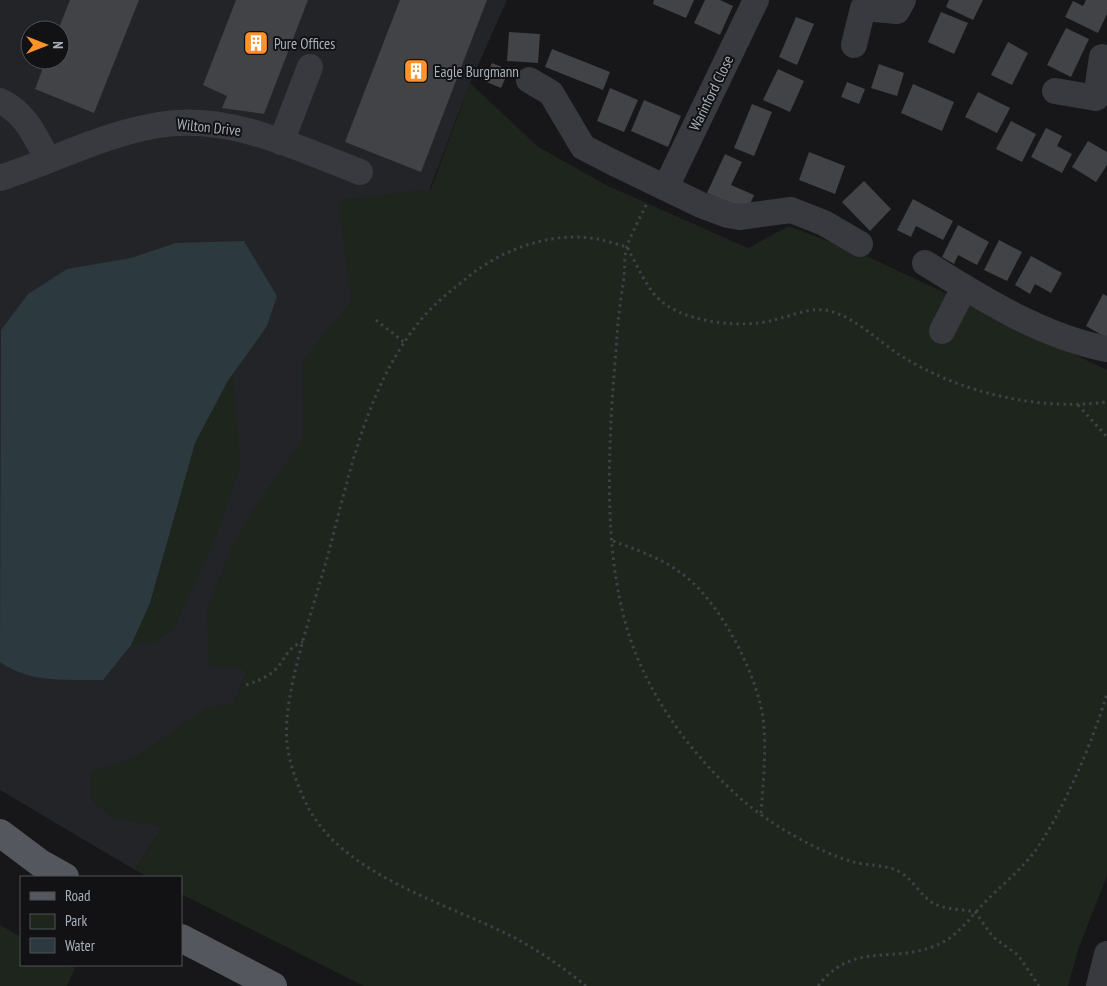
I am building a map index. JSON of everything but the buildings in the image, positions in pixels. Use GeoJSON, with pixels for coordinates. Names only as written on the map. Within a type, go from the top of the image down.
{"type":"FeatureCollection","features":[{"type":"Feature","properties":{"kind":"main road"},"geometry":{"type":"LineString","coordinates":[[0,833],[40,863],[63,876]]}},
{"type":"Feature","properties":{"kind":"main road"},"geometry":{"type":"LineString","coordinates":[[182,939],[273,986]]}},
{"type":"Feature","properties":{"kind":"street","name":"Warinford Close"},"geometry":{"type":"LineString","coordinates":[[666,187],[756,0]]}},
{"type":"Feature","properties":{"kind":"street"},"geometry":{"type":"LineString","coordinates":[[854,45],[852,4],[900,6]]}},
{"type":"Feature","properties":{"kind":"street"},"geometry":{"type":"LineString","coordinates":[[1055,91],[1102,99],[1102,57]]}},
{"type":"Feature","properties":{"kind":"street"},"geometry":{"type":"LineString","coordinates":[[281,142],[310,67]]}},
{"type":"Feature","properties":{"kind":"street"},"geometry":{"type":"LineString","coordinates":[[529,80],[551,93],[562,108],[583,147],[612,162],[701,205],[728,215],[740,216],[790,210],[824,223],[860,244]]}},
{"type":"Feature","properties":{"kind":"street"},"geometry":{"type":"LineString","coordinates":[[0,101],[16,110],[25,118],[48,160]]}},
{"type":"Feature","properties":{"kind":"street","name":"Wilton Drive"},"geometry":{"type":"LineString","coordinates":[[0,178],[98,141],[158,114],[188,122],[228,127],[281,142],[360,172]]}},
{"type":"Feature","properties":{"kind":"street"},"geometry":{"type":"LineString","coordinates":[[925,263],[964,288],[1055,334],[1070,340],[1107,349]]}},
{"type":"Feature","properties":{"kind":"street"},"geometry":{"type":"LineString","coordinates":[[942,331],[964,288]]}},
{"type":"Feature","properties":{"kind":"street"},"geometry":{"type":"LineString","coordinates":[[1098,986],[1107,954]]}},
{"type":"Feature","properties":{"kind":"path"},"geometry":{"type":"LineString","coordinates":[[666,187],[650,196],[627,247],[619,314],[610,426],[615,573],[634,650],[648,681],[680,732],[700,758],[722,782],[761,814],[837,857],[862,865],[896,870],[907,876],[932,902],[944,908],[975,912],[993,937],[1018,955],[1039,986]]}},
{"type":"Feature","properties":{"kind":"path"},"geometry":{"type":"LineString","coordinates":[[586,986],[530,947],[509,935],[377,872],[337,843],[318,822],[294,774],[286,742],[292,687],[365,424],[378,390],[405,343],[424,317],[447,293],[479,269],[507,252],[535,243],[562,238],[589,238],[627,247],[656,297],[669,307],[689,316],[710,322],[763,323],[799,313],[827,310],[844,316],[910,362],[950,380],[990,393],[1033,400],[1078,404],[1107,402]]}},
{"type":"Feature","properties":{"kind":"path"},"geometry":{"type":"LineString","coordinates":[[376,320],[405,343]]}},
{"type":"Feature","properties":{"kind":"path"},"geometry":{"type":"LineString","coordinates":[[1078,404],[1107,437]]}},
{"type":"Feature","properties":{"kind":"path"},"geometry":{"type":"LineString","coordinates":[[613,541],[658,559],[683,574],[712,606],[732,636],[749,668],[761,704],[764,748],[761,814]]}},
{"type":"Feature","properties":{"kind":"path"},"geometry":{"type":"LineString","coordinates":[[246,685],[264,679],[277,668],[285,654],[295,644],[304,641]]}},
{"type":"Feature","properties":{"kind":"path"},"geometry":{"type":"LineString","coordinates":[[818,986],[826,976],[854,958],[906,954],[932,947],[950,939],[965,926],[975,912],[1032,854],[1043,837],[1072,781],[1107,693]]}},
{"type":"Feature","properties":{"kind":"shaded area"},"geometry":{"type":"Polygon","coordinates":[[[0,0],[507,0],[470,83],[226,725],[135,870],[0,790],[0,0]]]}},
{"type":"Feature","properties":{"kind":"green space"},"geometry":{"type":"Polygon","coordinates":[[[470,83],[537,146],[606,185],[748,248],[789,226],[871,258],[1107,370],[1107,876],[1079,947],[1068,986],[364,986],[182,895],[182,876],[147,876],[135,870],[162,827],[111,817],[91,799],[91,772],[135,757],[207,708],[234,702],[247,670],[209,666],[207,610],[232,546],[257,504],[303,439],[302,362],[351,301],[339,200],[431,189],[470,83]]]}},
{"type":"Feature","properties":{"kind":"green space"},"geometry":{"type":"Polygon","coordinates":[[[233,374],[240,467],[215,539],[173,630],[152,643],[131,645],[150,603],[195,443],[233,374]]]}},
{"type":"Feature","properties":{"kind":"green space"},"geometry":{"type":"Polygon","coordinates":[[[0,925],[20,936],[20,966],[71,966],[75,968],[67,986],[0,986],[0,925]]]}},
{"type":"Feature","properties":{"kind":"water"},"geometry":{"type":"Polygon","coordinates":[[[244,241],[277,296],[267,326],[227,382],[195,443],[150,603],[131,645],[103,680],[50,679],[24,674],[11,669],[0,662],[1,330],[28,294],[67,269],[131,258],[176,243],[244,241]]]}},
{"type":"Feature","properties":{"kind":"place","name":"Pure Offices"},"geometry":{"type":"Point","coordinates":[256,43]}},
{"type":"Feature","properties":{"kind":"place","name":"Eagle Burgmann"},"geometry":{"type":"Point","coordinates":[416,71]}}]}
